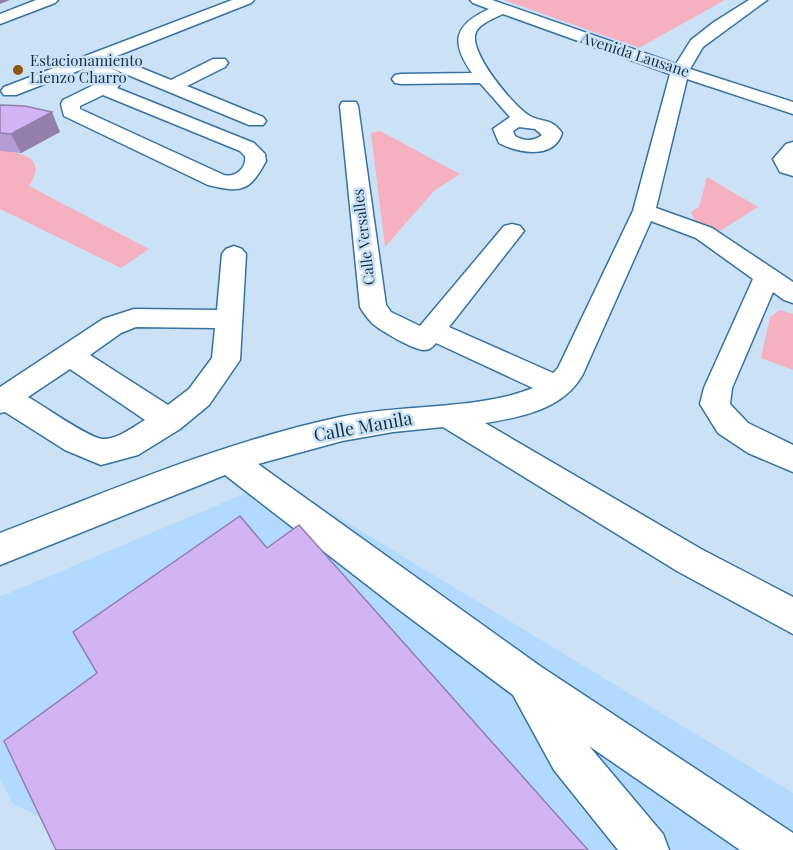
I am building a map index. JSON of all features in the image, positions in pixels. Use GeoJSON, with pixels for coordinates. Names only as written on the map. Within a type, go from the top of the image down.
{"type":"FeatureCollection","features":[{"type":"Feature","properties":{"kind":"street"},"geometry":{"type":"LineString","coordinates":[[0,20],[50,0]]}},
{"type":"Feature","properties":{"kind":"street"},"geometry":{"type":"LineString","coordinates":[[10,91],[246,0]]}},
{"type":"Feature","properties":{"kind":"street","name":"Avenida Lausane"},"geometry":{"type":"LineString","coordinates":[[478,0],[626,54],[793,108]]}},
{"type":"Feature","properties":{"kind":"street"},"geometry":{"type":"LineString","coordinates":[[552,391],[569,374],[641,217],[680,71],[697,44],[759,0]]}},
{"type":"Feature","properties":{"kind":"street"},"geometry":{"type":"LineString","coordinates":[[503,9],[476,23],[467,32],[464,41],[465,50],[485,78],[524,121]]}},
{"type":"Feature","properties":{"kind":"street"},"geometry":{"type":"LineString","coordinates":[[92,60],[171,87],[256,121]]}},
{"type":"Feature","properties":{"kind":"street"},"geometry":{"type":"LineString","coordinates":[[92,60],[113,76],[114,82],[102,88],[70,104],[71,112],[216,180],[232,184],[246,178],[256,161],[255,154],[247,147],[102,88]]}},
{"type":"Feature","properties":{"kind":"street"},"geometry":{"type":"LineString","coordinates":[[171,87],[219,63]]}},
{"type":"Feature","properties":{"kind":"street"},"geometry":{"type":"LineString","coordinates":[[401,78],[485,78]]}},
{"type":"Feature","properties":{"kind":"street"},"geometry":{"type":"LineString","coordinates":[[764,97],[783,88]]}},
{"type":"Feature","properties":{"kind":"street","name":"Calle Versalles"},"geometry":{"type":"LineString","coordinates":[[349,106],[373,307],[388,321],[428,335],[552,391]]}},
{"type":"Feature","properties":{"kind":"street"},"geometry":{"type":"LineString","coordinates":[[793,148],[783,159],[787,168],[793,170]]}},
{"type":"Feature","properties":{"kind":"street"},"geometry":{"type":"LineString","coordinates":[[641,217],[702,245],[726,249],[793,294]]}},
{"type":"Feature","properties":{"kind":"street"},"geometry":{"type":"LineString","coordinates":[[428,335],[512,231]]}},
{"type":"Feature","properties":{"kind":"street"},"geometry":{"type":"LineString","coordinates":[[230,319],[134,318],[112,326],[3,400],[76,441],[101,452],[127,446],[169,422],[199,397],[225,360],[230,319],[234,254]]}},
{"type":"Feature","properties":{"kind":"street"},"geometry":{"type":"LineString","coordinates":[[767,276],[718,388],[715,405],[727,425],[743,436],[793,459]]}},
{"type":"Feature","properties":{"kind":"street"},"geometry":{"type":"LineString","coordinates":[[68,354],[169,422]]}},
{"type":"Feature","properties":{"kind":"street","name":"Calle Manila"},"geometry":{"type":"LineString","coordinates":[[0,549],[229,460],[336,430],[393,420],[516,405],[552,391]]}},
{"type":"Feature","properties":{"kind":"street"},"geometry":{"type":"LineString","coordinates":[[447,415],[689,560],[793,616]]}},
{"type":"Feature","properties":{"kind":"street"},"geometry":{"type":"LineString","coordinates":[[229,460],[526,680],[779,850]]}},
{"type":"Feature","properties":{"kind":"street"},"geometry":{"type":"LineString","coordinates":[[526,680],[569,755],[647,850]]}},
{"type":"Feature","properties":{"kind":"shaded area"},"geometry":{"type":"Polygon","coordinates":[[[504,0],[725,0],[639,48],[504,0]]]}},
{"type":"Feature","properties":{"kind":"shaded area"},"geometry":{"type":"Polygon","coordinates":[[[380,131],[460,174],[434,191],[385,247],[371,133],[380,131]]]}},
{"type":"Feature","properties":{"kind":"shaded area"},"geometry":{"type":"Polygon","coordinates":[[[0,150],[17,153],[34,163],[34,176],[29,186],[149,249],[121,268],[0,209],[0,150]]]}},
{"type":"Feature","properties":{"kind":"shaded area"},"geometry":{"type":"Polygon","coordinates":[[[707,177],[758,207],[720,231],[695,221],[691,212],[699,207],[707,177]]]}},
{"type":"Feature","properties":{"kind":"shaded area"},"geometry":{"type":"Polygon","coordinates":[[[780,310],[793,314],[793,370],[761,358],[770,317],[780,310]]]}},
{"type":"Feature","properties":{"kind":"shaded area"},"geometry":{"type":"Polygon","coordinates":[[[277,480],[793,793],[793,850],[63,850],[49,821],[13,804],[0,779],[0,597],[277,480]]]}},
{"type":"Feature","properties":{"kind":"building"},"geometry":{"type":"Polygon","coordinates":[[[0,105],[25,106],[52,112],[11,134],[0,133],[0,105]]]}},
{"type":"Feature","properties":{"kind":"building"},"geometry":{"type":"Polygon","coordinates":[[[240,516],[267,548],[299,525],[588,850],[56,850],[4,741],[97,673],[73,632],[240,516]]]}},
{"type":"Feature","properties":{"kind":"place","name":"Estacionamiento Lienzo Charro"},"geometry":{"type":"Point","coordinates":[18,70]}}]}
